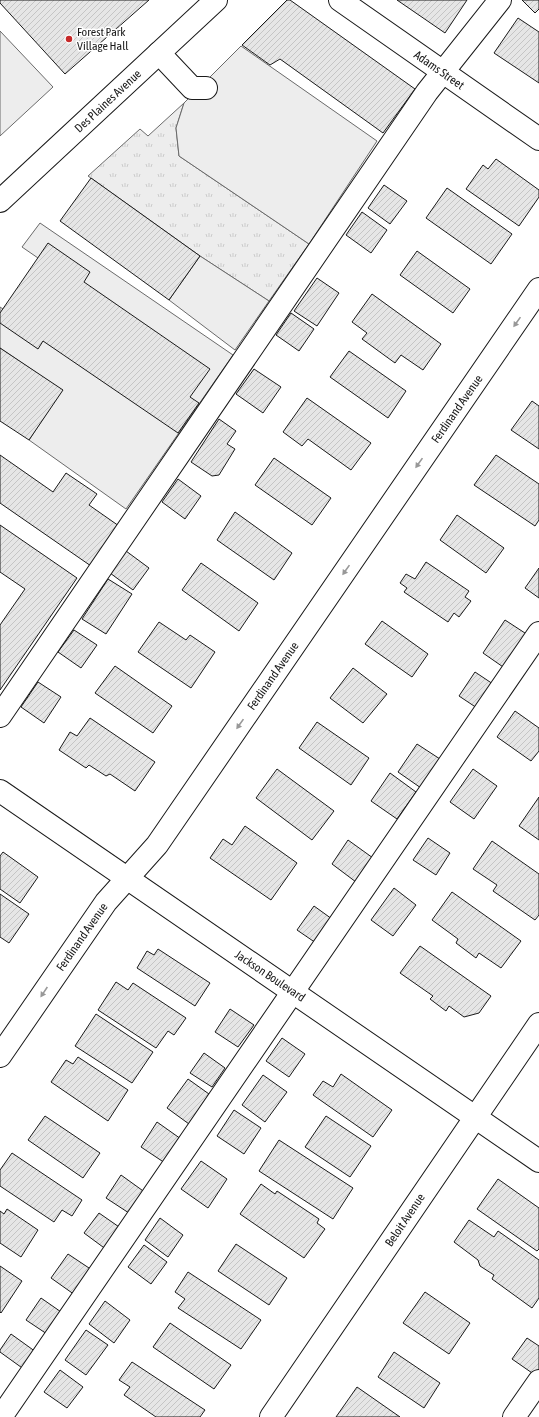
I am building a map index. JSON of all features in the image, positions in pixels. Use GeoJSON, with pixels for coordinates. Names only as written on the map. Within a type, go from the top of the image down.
{"type":"FeatureCollection","features":[{"type":"Feature","properties":{"kind":"street","name":"Des Plaines Avenue"},"geometry":{"type":"LineString","coordinates":[[0,201],[216,0]]}},
{"type":"Feature","properties":{"kind":"street","name":"Adams Street"},"geometry":{"type":"LineString","coordinates":[[340,0],[539,139]]}},
{"type":"Feature","properties":{"kind":"street"},"geometry":{"type":"LineString","coordinates":[[0,716],[441,72],[500,0]]}},
{"type":"Feature","properties":{"kind":"street"},"geometry":{"type":"LineString","coordinates":[[159,53],[192,88],[206,88]]}},
{"type":"Feature","properties":{"kind":"street","name":"Ferdinand Avenue"},"geometry":{"type":"LineString","coordinates":[[0,1056],[106,902],[157,845],[539,290]]}},
{"type":"Feature","properties":{"kind":"street"},"geometry":{"type":"LineString","coordinates":[[1,1417],[539,633]]}},
{"type":"Feature","properties":{"kind":"street","name":"Jackson Boulevard"},"geometry":{"type":"LineString","coordinates":[[0,791],[539,1161]]}},
{"type":"Feature","properties":{"kind":"street","name":"Beloit Avenue"},"geometry":{"type":"LineString","coordinates":[[271,1417],[539,1024]]}},
{"type":"Feature","properties":{"kind":"street"},"geometry":{"type":"LineString","coordinates":[[514,1417],[539,1381]]}},
{"type":"Feature","properties":{"kind":"green space"},"geometry":{"type":"Polygon","coordinates":[[[184,103],[176,128],[179,156],[309,244],[269,301],[200,256],[88,176],[140,129],[148,136],[184,103]]]}},
{"type":"Feature","properties":{"kind":"shaded area"},"geometry":{"type":"Polygon","coordinates":[[[0,31],[53,87],[0,136],[0,31]]]}},
{"type":"Feature","properties":{"kind":"shaded area"},"geometry":{"type":"Polygon","coordinates":[[[241,46],[377,141],[309,244],[179,156],[176,128],[184,103],[241,46]]]}},
{"type":"Feature","properties":{"kind":"shaded area"},"geometry":{"type":"Polygon","coordinates":[[[40,223],[233,355],[126,509],[29,440],[62,390],[0,348],[0,307],[40,334],[73,282],[22,247],[40,223]]]}},
{"type":"Feature","properties":{"kind":"shaded area"},"geometry":{"type":"Polygon","coordinates":[[[200,256],[269,301],[235,350],[169,300],[200,256]]]}},
{"type":"Feature","properties":{"kind":"building","name":"Forest Park Village Hall"},"geometry":{"type":"Polygon","coordinates":[[[0,0],[149,0],[65,74],[0,3],[0,0]]]}},
{"type":"Feature","properties":{"kind":"building"},"geometry":{"type":"Polygon","coordinates":[[[287,0],[290,0],[415,89],[383,133],[280,59],[270,65],[242,45],[287,0]]]}},
{"type":"Feature","properties":{"kind":"building"},"geometry":{"type":"Polygon","coordinates":[[[397,0],[467,0],[445,33],[397,0]]]}},
{"type":"Feature","properties":{"kind":"building"},"geometry":{"type":"Polygon","coordinates":[[[522,0],[539,0],[539,9],[535,13],[522,0]]]}},
{"type":"Feature","properties":{"kind":"building"},"geometry":{"type":"Polygon","coordinates":[[[518,18],[539,32],[539,83],[494,53],[518,18]]]}},
{"type":"Feature","properties":{"kind":"building"},"geometry":{"type":"Polygon","coordinates":[[[496,159],[539,190],[539,197],[519,226],[466,189],[483,165],[488,169],[496,159]]]}},
{"type":"Feature","properties":{"kind":"building"},"geometry":{"type":"Polygon","coordinates":[[[91,178],[200,256],[169,300],[60,221],[91,178]]]}},
{"type":"Feature","properties":{"kind":"building"},"geometry":{"type":"Polygon","coordinates":[[[384,185],[407,201],[390,224],[368,208],[384,185]]]}},
{"type":"Feature","properties":{"kind":"building"},"geometry":{"type":"Polygon","coordinates":[[[447,188],[512,234],[491,264],[426,218],[447,188]]]}},
{"type":"Feature","properties":{"kind":"building"},"geometry":{"type":"Polygon","coordinates":[[[362,212],[387,230],[371,253],[346,235],[362,212]]]}},
{"type":"Feature","properties":{"kind":"building"},"geometry":{"type":"Polygon","coordinates":[[[48,243],[90,272],[84,282],[210,369],[190,397],[199,403],[178,433],[43,341],[38,349],[0,323],[0,313],[48,243]]]}},
{"type":"Feature","properties":{"kind":"building"},"geometry":{"type":"Polygon","coordinates":[[[417,251],[470,289],[453,313],[400,275],[417,251]]]}},
{"type":"Feature","properties":{"kind":"building"},"geometry":{"type":"Polygon","coordinates":[[[317,278],[339,293],[317,326],[294,311],[317,278]]]}},
{"type":"Feature","properties":{"kind":"building"},"geometry":{"type":"Polygon","coordinates":[[[372,294],[441,344],[423,370],[401,355],[395,363],[362,339],[367,333],[352,322],[372,294]]]}},
{"type":"Feature","properties":{"kind":"building"},"geometry":{"type":"Polygon","coordinates":[[[291,313],[314,329],[299,351],[276,335],[291,313]]]}},
{"type":"Feature","properties":{"kind":"building"},"geometry":{"type":"Polygon","coordinates":[[[0,348],[63,390],[29,440],[0,421],[0,348]]]}},
{"type":"Feature","properties":{"kind":"building"},"geometry":{"type":"Polygon","coordinates":[[[349,351],[406,391],[388,418],[330,377],[349,351]]]}},
{"type":"Feature","properties":{"kind":"building"},"geometry":{"type":"Polygon","coordinates":[[[254,369],[281,387],[263,413],[236,394],[254,369]]]}},
{"type":"Feature","properties":{"kind":"building"},"geometry":{"type":"Polygon","coordinates":[[[307,398],[371,443],[351,470],[308,439],[302,446],[283,432],[307,398]]]}},
{"type":"Feature","properties":{"kind":"building"},"geometry":{"type":"Polygon","coordinates":[[[532,401],[539,406],[539,449],[511,430],[532,401]]]}},
{"type":"Feature","properties":{"kind":"building"},"geometry":{"type":"Polygon","coordinates":[[[219,419],[236,431],[227,444],[235,449],[219,475],[212,476],[191,462],[219,419]]]}},
{"type":"Feature","properties":{"kind":"building"},"geometry":{"type":"Polygon","coordinates":[[[0,455],[53,492],[66,473],[97,494],[89,505],[119,526],[91,566],[0,503],[0,455]]]}},
{"type":"Feature","properties":{"kind":"building"},"geometry":{"type":"Polygon","coordinates":[[[496,455],[539,484],[539,520],[535,526],[474,485],[496,455]]]}},
{"type":"Feature","properties":{"kind":"building"},"geometry":{"type":"Polygon","coordinates":[[[274,458],[331,498],[312,525],[255,485],[274,458]]]}},
{"type":"Feature","properties":{"kind":"building"},"geometry":{"type":"Polygon","coordinates":[[[178,479],[201,496],[185,519],[162,502],[178,479]]]}},
{"type":"Feature","properties":{"kind":"building"},"geometry":{"type":"Polygon","coordinates":[[[235,512],[292,553],[274,580],[217,540],[235,512]]]}},
{"type":"Feature","properties":{"kind":"building"},"geometry":{"type":"Polygon","coordinates":[[[457,515],[504,548],[486,573],[440,540],[457,515]]]}},
{"type":"Feature","properties":{"kind":"building"},"geometry":{"type":"Polygon","coordinates":[[[0,525],[77,578],[0,690],[0,625],[25,589],[0,572],[0,525]]]}},
{"type":"Feature","properties":{"kind":"building"},"geometry":{"type":"Polygon","coordinates":[[[126,551],[149,568],[133,590],[110,573],[126,551]]]}},
{"type":"Feature","properties":{"kind":"building"},"geometry":{"type":"Polygon","coordinates":[[[426,562],[469,591],[465,597],[471,601],[459,617],[454,613],[448,622],[404,592],[407,588],[400,583],[406,574],[415,579],[426,562]]]}},
{"type":"Feature","properties":{"kind":"building"},"geometry":{"type":"Polygon","coordinates":[[[201,563],[258,603],[239,631],[182,590],[201,563]]]}},
{"type":"Feature","properties":{"kind":"building"},"geometry":{"type":"Polygon","coordinates":[[[539,568],[539,598],[525,588],[539,568]]]}},
{"type":"Feature","properties":{"kind":"building"},"geometry":{"type":"Polygon","coordinates":[[[108,579],[132,594],[106,634],[82,619],[108,579]]]}},
{"type":"Feature","properties":{"kind":"building"},"geometry":{"type":"Polygon","coordinates":[[[505,620],[528,635],[506,669],[483,653],[505,620]]]}},
{"type":"Feature","properties":{"kind":"building"},"geometry":{"type":"Polygon","coordinates":[[[382,621],[428,654],[412,677],[365,644],[382,621]]]}},
{"type":"Feature","properties":{"kind":"building"},"geometry":{"type":"Polygon","coordinates":[[[159,622],[186,640],[190,635],[215,652],[191,688],[138,652],[159,622]]]}},
{"type":"Feature","properties":{"kind":"building"},"geometry":{"type":"Polygon","coordinates":[[[74,630],[97,645],[81,668],[58,652],[74,630]]]}},
{"type":"Feature","properties":{"kind":"building"},"geometry":{"type":"Polygon","coordinates":[[[115,666],[172,706],[153,733],[95,693],[115,666]]]}},
{"type":"Feature","properties":{"kind":"building"},"geometry":{"type":"Polygon","coordinates":[[[353,668],[387,694],[363,723],[330,698],[353,668]]]}},
{"type":"Feature","properties":{"kind":"building"},"geometry":{"type":"Polygon","coordinates":[[[475,672],[496,686],[480,710],[459,696],[475,672]]]}},
{"type":"Feature","properties":{"kind":"building"},"geometry":{"type":"Polygon","coordinates":[[[38,682],[61,697],[44,723],[21,707],[38,682]]]}},
{"type":"Feature","properties":{"kind":"building"},"geometry":{"type":"Polygon","coordinates":[[[515,711],[539,728],[539,751],[531,761],[497,737],[515,711]]]}},
{"type":"Feature","properties":{"kind":"building"},"geometry":{"type":"Polygon","coordinates":[[[90,718],[155,762],[135,791],[110,774],[106,776],[89,765],[86,768],[59,750],[70,732],[77,736],[90,718]]]}},
{"type":"Feature","properties":{"kind":"building"},"geometry":{"type":"Polygon","coordinates":[[[317,722],[369,758],[351,785],[299,748],[317,722]]]}},
{"type":"Feature","properties":{"kind":"building"},"geometry":{"type":"Polygon","coordinates":[[[417,744],[440,759],[421,788],[398,772],[417,744]]]}},
{"type":"Feature","properties":{"kind":"building"},"geometry":{"type":"Polygon","coordinates":[[[277,769],[334,811],[312,840],[256,798],[277,769]]]}},
{"type":"Feature","properties":{"kind":"building"},"geometry":{"type":"Polygon","coordinates":[[[473,769],[497,786],[474,819],[450,802],[473,769]]]}},
{"type":"Feature","properties":{"kind":"building"},"geometry":{"type":"Polygon","coordinates":[[[390,773],[416,792],[397,819],[371,801],[390,773]]]}},
{"type":"Feature","properties":{"kind":"building"},"geometry":{"type":"Polygon","coordinates":[[[539,797],[539,840],[519,826],[539,797]]]}},
{"type":"Feature","properties":{"kind":"building"},"geometry":{"type":"Polygon","coordinates":[[[245,826],[297,863],[271,900],[210,858],[223,839],[232,845],[245,826]]]}},
{"type":"Feature","properties":{"kind":"building"},"geometry":{"type":"Polygon","coordinates":[[[428,838],[450,853],[436,875],[413,860],[428,838]]]}},
{"type":"Feature","properties":{"kind":"building"},"geometry":{"type":"Polygon","coordinates":[[[348,840],[373,858],[356,882],[332,864],[348,840]]]}},
{"type":"Feature","properties":{"kind":"building"},"geometry":{"type":"Polygon","coordinates":[[[492,841],[539,874],[539,915],[535,920],[493,891],[497,885],[473,869],[492,841]]]}},
{"type":"Feature","properties":{"kind":"building"},"geometry":{"type":"Polygon","coordinates":[[[3,852],[38,877],[20,903],[0,889],[0,856],[3,852]]]}},
{"type":"Feature","properties":{"kind":"building"},"geometry":{"type":"Polygon","coordinates":[[[394,888],[416,905],[393,936],[371,920],[394,888]]]}},
{"type":"Feature","properties":{"kind":"building"},"geometry":{"type":"Polygon","coordinates":[[[452,892],[521,941],[501,968],[479,953],[476,958],[456,943],[458,939],[432,920],[452,892]]]}},
{"type":"Feature","properties":{"kind":"building"},"geometry":{"type":"Polygon","coordinates":[[[0,894],[29,914],[9,943],[0,937],[0,894]]]}},
{"type":"Feature","properties":{"kind":"building"},"geometry":{"type":"Polygon","coordinates":[[[314,906],[332,919],[316,943],[297,930],[314,906]]]}},
{"type":"Feature","properties":{"kind":"building"},"geometry":{"type":"Polygon","coordinates":[[[420,946],[491,996],[479,1013],[464,1017],[449,1006],[446,1011],[430,999],[433,996],[400,973],[420,946]]]}},
{"type":"Feature","properties":{"kind":"building"},"geometry":{"type":"Polygon","coordinates":[[[158,949],[210,983],[195,1006],[137,968],[147,951],[154,955],[158,949]]]}},
{"type":"Feature","properties":{"kind":"building"},"geometry":{"type":"Polygon","coordinates":[[[116,982],[128,990],[133,983],[186,1018],[174,1035],[168,1031],[156,1048],[98,1010],[116,982]]]}},
{"type":"Feature","properties":{"kind":"building"},"geometry":{"type":"Polygon","coordinates":[[[230,1009],[254,1025],[238,1047],[215,1032],[230,1009]]]}},
{"type":"Feature","properties":{"kind":"building"},"geometry":{"type":"Polygon","coordinates":[[[96,1014],[153,1052],[132,1083],[75,1046],[96,1014]]]}},
{"type":"Feature","properties":{"kind":"building"},"geometry":{"type":"Polygon","coordinates":[[[282,1038],[305,1054],[289,1077],[266,1061],[282,1038]]]}},
{"type":"Feature","properties":{"kind":"building"},"geometry":{"type":"Polygon","coordinates":[[[204,1053],[225,1068],[212,1087],[190,1073],[204,1053]]]}},
{"type":"Feature","properties":{"kind":"building"},"geometry":{"type":"Polygon","coordinates":[[[78,1057],[128,1090],[108,1121],[51,1082],[66,1060],[73,1064],[78,1057]]]}},
{"type":"Feature","properties":{"kind":"building"},"geometry":{"type":"Polygon","coordinates":[[[341,1074],[392,1110],[373,1137],[313,1095],[323,1081],[333,1087],[341,1074]]]}},
{"type":"Feature","properties":{"kind":"building"},"geometry":{"type":"Polygon","coordinates":[[[263,1075],[287,1092],[265,1122],[242,1105],[263,1075]]]}},
{"type":"Feature","properties":{"kind":"building"},"geometry":{"type":"Polygon","coordinates":[[[188,1079],[209,1094],[189,1124],[167,1108],[188,1079]]]}},
{"type":"Feature","properties":{"kind":"building"},"geometry":{"type":"Polygon","coordinates":[[[234,1110],[261,1128],[244,1154],[217,1136],[234,1110]]]}},
{"type":"Feature","properties":{"kind":"building"},"geometry":{"type":"Polygon","coordinates":[[[45,1116],[100,1153],[83,1178],[28,1140],[45,1116]]]}},
{"type":"Feature","properties":{"kind":"building"},"geometry":{"type":"Polygon","coordinates":[[[326,1116],[371,1146],[350,1177],[305,1147],[326,1116]]]}},
{"type":"Feature","properties":{"kind":"building"},"geometry":{"type":"Polygon","coordinates":[[[157,1122],[181,1139],[165,1163],[141,1147],[157,1122]]]}},
{"type":"Feature","properties":{"kind":"building"},"geometry":{"type":"Polygon","coordinates":[[[279,1140],[353,1188],[333,1219],[259,1171],[279,1140]]]}},
{"type":"Feature","properties":{"kind":"building"},"geometry":{"type":"Polygon","coordinates":[[[12,1153],[82,1200],[72,1216],[62,1210],[54,1222],[0,1186],[0,1170],[12,1153]]]}},
{"type":"Feature","properties":{"kind":"building"},"geometry":{"type":"Polygon","coordinates":[[[201,1161],[227,1179],[208,1208],[181,1189],[201,1161]]]}},
{"type":"Feature","properties":{"kind":"building"},"geometry":{"type":"Polygon","coordinates":[[[121,1175],[146,1193],[132,1215],[106,1198],[121,1175]]]}},
{"type":"Feature","properties":{"kind":"building"},"geometry":{"type":"Polygon","coordinates":[[[498,1179],[539,1208],[539,1249],[537,1251],[477,1209],[498,1179]]]}},
{"type":"Feature","properties":{"kind":"building"},"geometry":{"type":"Polygon","coordinates":[[[261,1184],[275,1194],[277,1191],[319,1219],[317,1223],[325,1229],[304,1258],[240,1214],[261,1184]]]}},
{"type":"Feature","properties":{"kind":"building"},"geometry":{"type":"Polygon","coordinates":[[[7,1209],[38,1230],[21,1257],[0,1243],[0,1211],[4,1214],[7,1209]]]}},
{"type":"Feature","properties":{"kind":"building"},"geometry":{"type":"Polygon","coordinates":[[[99,1213],[122,1229],[107,1250],[84,1233],[99,1213]]]}},
{"type":"Feature","properties":{"kind":"building"},"geometry":{"type":"Polygon","coordinates":[[[160,1218],[183,1235],[168,1257],[145,1240],[160,1218]]]}},
{"type":"Feature","properties":{"kind":"building"},"geometry":{"type":"Polygon","coordinates":[[[469,1220],[494,1237],[498,1231],[539,1260],[539,1298],[532,1308],[492,1279],[494,1275],[480,1266],[478,1260],[454,1242],[469,1220]]]}},
{"type":"Feature","properties":{"kind":"building"},"geometry":{"type":"Polygon","coordinates":[[[236,1244],[287,1278],[269,1305],[218,1271],[236,1244]]]}},
{"type":"Feature","properties":{"kind":"building"},"geometry":{"type":"Polygon","coordinates":[[[144,1245],[167,1262],[151,1284],[128,1267],[144,1245]]]}},
{"type":"Feature","properties":{"kind":"building"},"geometry":{"type":"Polygon","coordinates":[[[68,1254],[92,1270],[75,1295],[51,1278],[68,1254]]]}},
{"type":"Feature","properties":{"kind":"building"},"geometry":{"type":"Polygon","coordinates":[[[0,1266],[22,1281],[1,1313],[0,1312],[0,1266]]]}},
{"type":"Feature","properties":{"kind":"building"},"geometry":{"type":"Polygon","coordinates":[[[188,1272],[261,1320],[241,1349],[178,1308],[185,1299],[175,1292],[188,1272]]]}},
{"type":"Feature","properties":{"kind":"building"},"geometry":{"type":"Polygon","coordinates":[[[425,1292],[470,1323],[449,1354],[403,1323],[425,1292]]]}},
{"type":"Feature","properties":{"kind":"building"},"geometry":{"type":"Polygon","coordinates":[[[41,1298],[64,1314],[50,1336],[26,1320],[41,1298]]]}},
{"type":"Feature","properties":{"kind":"building"},"geometry":{"type":"Polygon","coordinates":[[[105,1301],[130,1320],[114,1343],[89,1324],[105,1301]]]}},
{"type":"Feature","properties":{"kind":"building"},"geometry":{"type":"Polygon","coordinates":[[[170,1323],[231,1365],[214,1389],[153,1347],[170,1323]]]}},
{"type":"Feature","properties":{"kind":"building"},"geometry":{"type":"Polygon","coordinates":[[[86,1330],[108,1345],[86,1375],[65,1360],[86,1330]]]}},
{"type":"Feature","properties":{"kind":"building"},"geometry":{"type":"Polygon","coordinates":[[[11,1334],[36,1352],[25,1370],[0,1352],[11,1334]]]}},
{"type":"Feature","properties":{"kind":"building"},"geometry":{"type":"Polygon","coordinates":[[[527,1338],[539,1346],[539,1369],[535,1375],[512,1359],[527,1338]]]}},
{"type":"Feature","properties":{"kind":"building"},"geometry":{"type":"Polygon","coordinates":[[[394,1352],[440,1383],[424,1408],[378,1377],[394,1352]]]}},
{"type":"Feature","properties":{"kind":"building"},"geometry":{"type":"Polygon","coordinates":[[[132,1362],[205,1410],[200,1417],[156,1417],[124,1395],[130,1387],[119,1380],[132,1362]]]}},
{"type":"Feature","properties":{"kind":"building"},"geometry":{"type":"Polygon","coordinates":[[[60,1370],[83,1387],[67,1408],[44,1392],[60,1370]]]}},
{"type":"Feature","properties":{"kind":"building"},"geometry":{"type":"Polygon","coordinates":[[[357,1387],[400,1417],[336,1417],[357,1387]]]}},
{"type":"Feature","properties":{"kind":"place","name":"Forest Park Village Hall"},"geometry":{"type":"Point","coordinates":[69,39]}}]}
